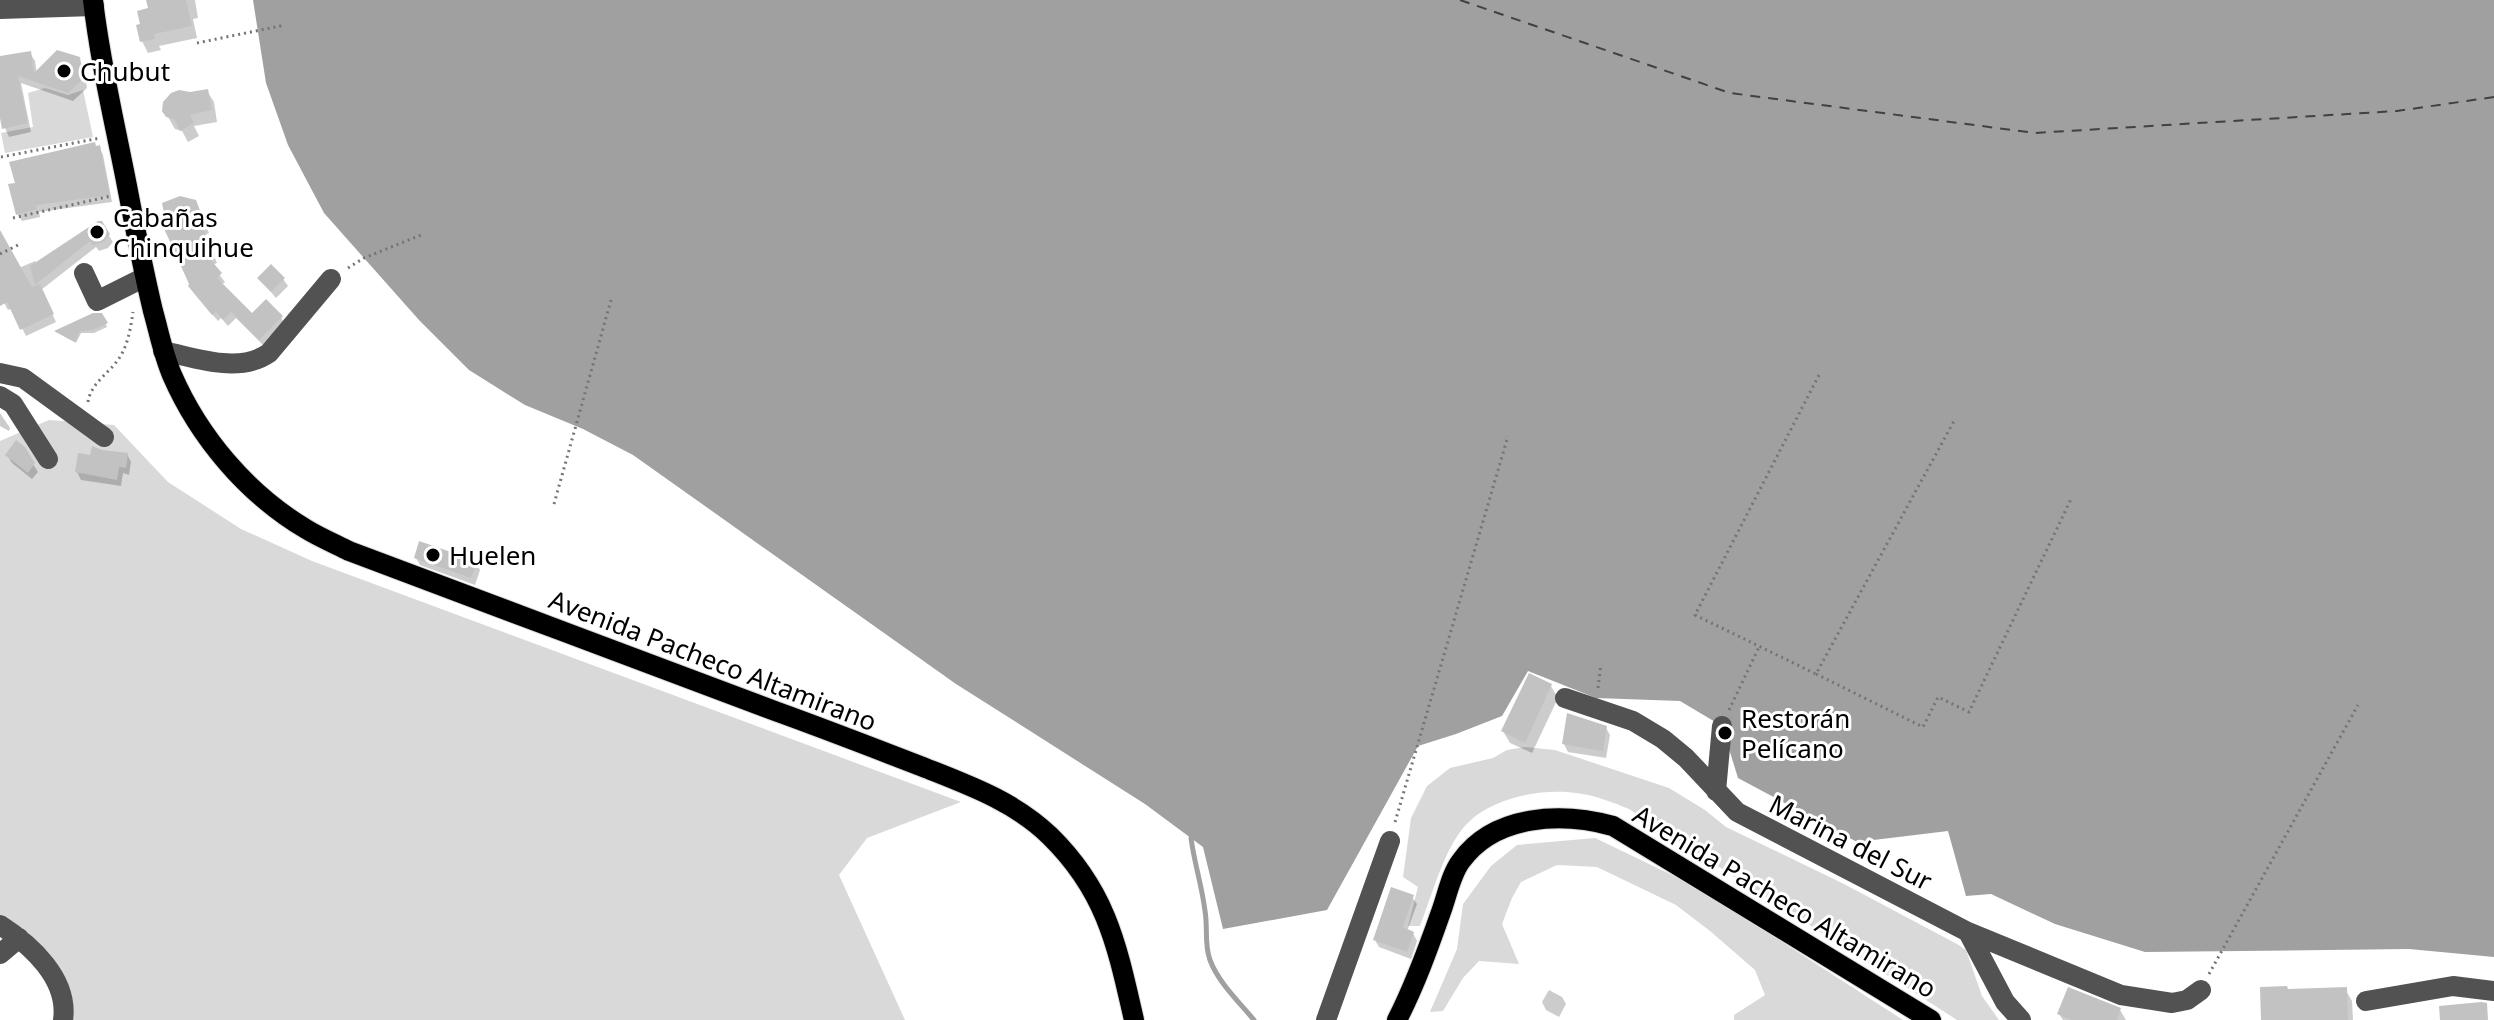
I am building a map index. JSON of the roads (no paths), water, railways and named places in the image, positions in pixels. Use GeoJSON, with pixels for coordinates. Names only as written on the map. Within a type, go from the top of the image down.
{"type":"FeatureCollection","features":[{"type":"Feature","properties":{"kind":"main road","name":"Avenida Pacheco Altamirano"},"geometry":{"type":"LineString","coordinates":[[94,3],[141,279],[163,351],[186,401],[220,454],[266,501],[306,529],[364,556],[988,794],[1028,818],[1077,866],[1101,904],[1117,946],[1134,1020]]}},
{"type":"Feature","properties":{"kind":"main road","name":"Avenida Pacheco Altamirano"},"geometry":{"type":"LineString","coordinates":[[1397,1020],[1417,980],[1459,863],[1478,842],[1513,825],[1533,820],[1573,818],[1613,826],[1931,1020]]}},
{"type":"Feature","properties":{"kind":"street"},"geometry":{"type":"LineString","coordinates":[[0,9],[94,3]]}},
{"type":"Feature","properties":{"kind":"street"},"geometry":{"type":"LineString","coordinates":[[84,273],[97,301],[141,279]]}},
{"type":"Feature","properties":{"kind":"street"},"geometry":{"type":"LineString","coordinates":[[163,351],[240,365],[257,361],[269,353],[331,279]]}},
{"type":"Feature","properties":{"kind":"street"},"geometry":{"type":"LineString","coordinates":[[0,373],[23,378],[96,432]]}},
{"type":"Feature","properties":{"kind":"street"},"geometry":{"type":"LineString","coordinates":[[0,396],[13,404],[48,459]]}},
{"type":"Feature","properties":{"kind":"street","name":"Marina del Sur"},"geometry":{"type":"LineString","coordinates":[[1565,698],[1633,721],[1663,739],[1686,758],[1737,812],[1968,932],[2121,995],[2172,1003],[2187,1000],[2201,990]]}},
{"type":"Feature","properties":{"kind":"street"},"geometry":{"type":"LineString","coordinates":[[1716,791],[1722,726]]}},
{"type":"Feature","properties":{"kind":"street"},"geometry":{"type":"LineString","coordinates":[[1326,1020],[1390,841]]}},
{"type":"Feature","properties":{"kind":"street"},"geometry":{"type":"LineString","coordinates":[[0,925],[40,957],[63,1003],[63,1020]]}},
{"type":"Feature","properties":{"kind":"street"},"geometry":{"type":"LineString","coordinates":[[1968,932],[2005,1002],[2021,1020]]}},
{"type":"Feature","properties":{"kind":"street"},"geometry":{"type":"LineString","coordinates":[[0,954],[19,938]]}},
{"type":"Feature","properties":{"kind":"street"},"geometry":{"type":"LineString","coordinates":[[2366,1001],[2453,986],[2494,991]]}},
{"type":"Feature","properties":{"kind":"waterway"},"geometry":{"type":"LineString","coordinates":[[1191,838],[1204,902],[1210,960],[1223,984],[1254,1020]]}},
{"type":"Feature","properties":{"kind":"place","name":"Chubut"},"geometry":{"type":"Point","coordinates":[64,71]}},
{"type":"Feature","properties":{"kind":"place","name":"Cabañas Chinquihue"},"geometry":{"type":"Point","coordinates":[97,232]}},
{"type":"Feature","properties":{"kind":"place","name":"Huelen"},"geometry":{"type":"Point","coordinates":[433,555]}},
{"type":"Feature","properties":{"kind":"place","name":"Restorán Pelícano"},"geometry":{"type":"Point","coordinates":[1725,733]}}]}
